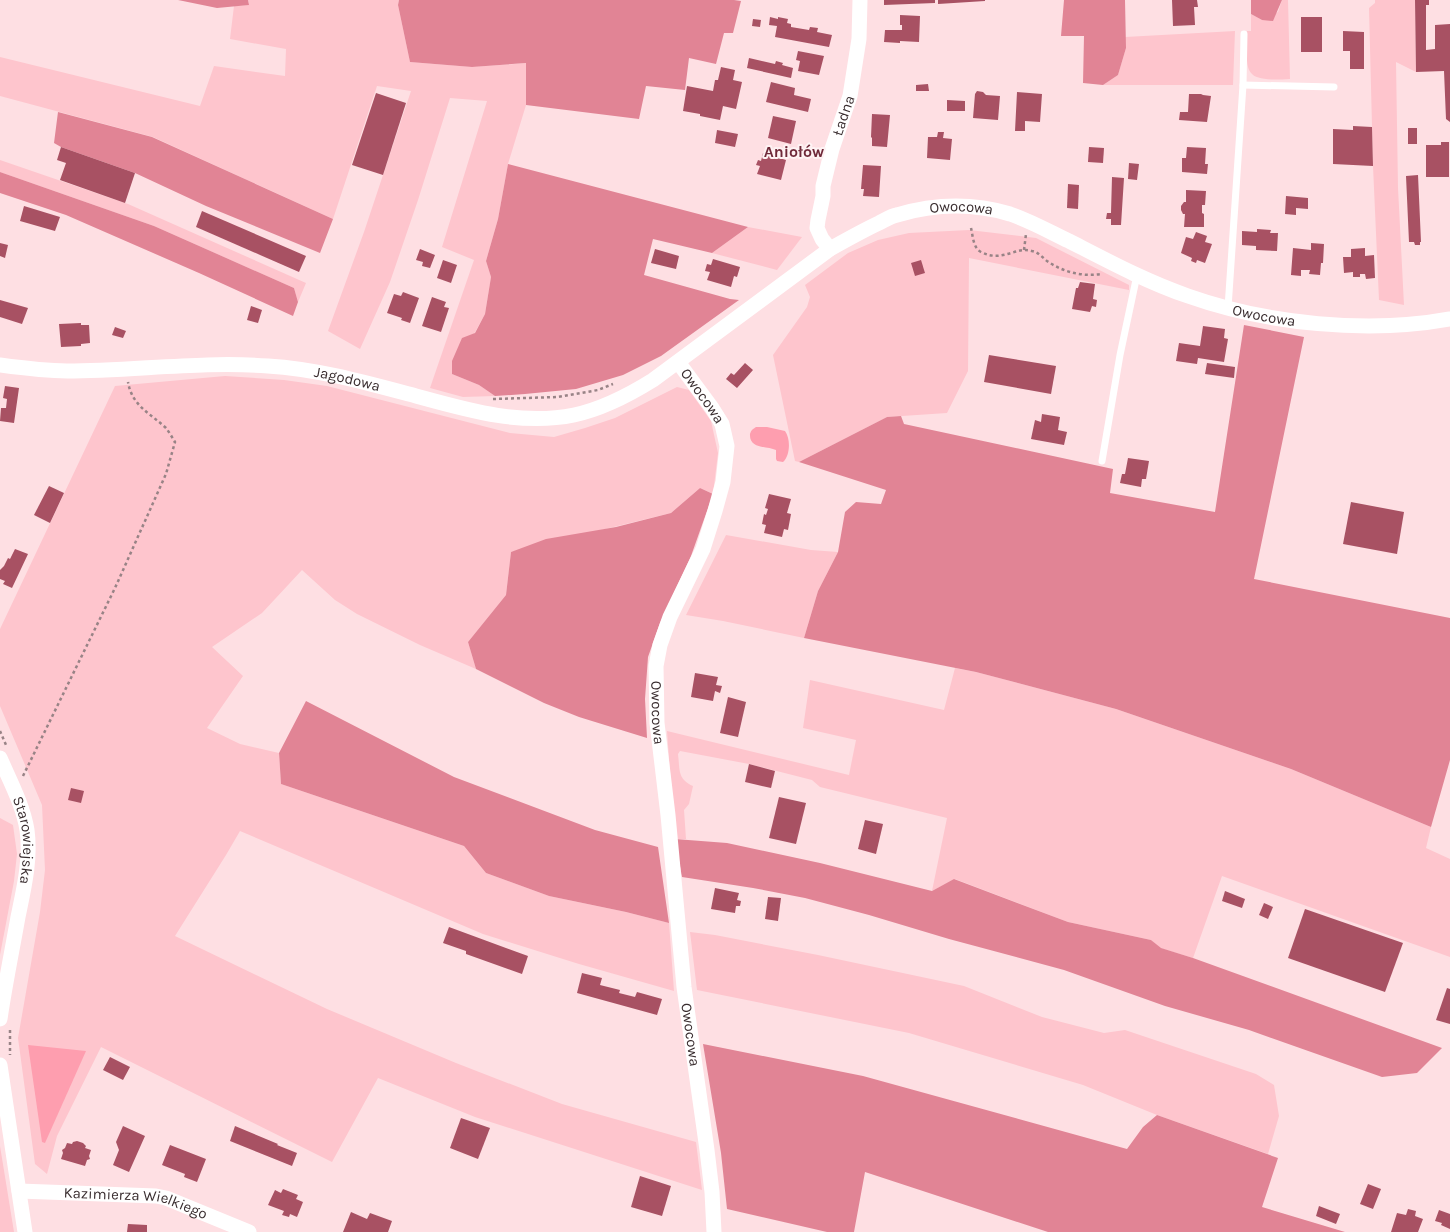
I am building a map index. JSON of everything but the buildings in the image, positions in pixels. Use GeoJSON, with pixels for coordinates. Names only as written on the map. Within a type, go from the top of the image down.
{"type":"FeatureCollection","features":[{"type":"Feature","properties":{"kind":"street","name":"Ładna"},"geometry":{"type":"LineString","coordinates":[[830,249],[822,239],[817,228],[823,196],[823,186],[832,149],[850,96],[859,39],[860,0]]}},
{"type":"Feature","properties":{"kind":"street","name":"Owocowa"},"geometry":{"type":"LineString","coordinates":[[714,1232],[709,1164],[684,988],[668,815],[657,723],[656,666],[660,645],[670,617],[703,549],[716,511],[723,482],[727,446],[722,424],[678,362],[830,249],[895,215],[930,207],[969,206],[1010,214],[1033,223],[1137,275],[1188,296],[1261,316],[1297,321],[1351,325],[1397,325],[1450,319]]}},
{"type":"Feature","properties":{"kind":"street","name":"Jagodowa"},"geometry":{"type":"LineString","coordinates":[[0,365],[66,371],[237,364],[271,366],[332,374],[498,416],[529,419],[555,418],[575,415],[599,408],[632,393],[678,362]]}},
{"type":"Feature","properties":{"kind":"street","name":"Starowiejska"},"geometry":{"type":"LineString","coordinates":[[5,755],[26,829],[28,852],[25,881],[3,995],[5,1022]]}},
{"type":"Feature","properties":{"kind":"street"},"geometry":{"type":"LineString","coordinates":[[5,1064],[19,1192],[25,1232]]}},
{"type":"Feature","properties":{"kind":"street","name":"Kazimierza Wielkiego"},"geometry":{"type":"LineString","coordinates":[[19,1192],[156,1196],[166,1198],[249,1232]]}},
{"type":"Feature","properties":{"kind":"lane"},"geometry":{"type":"LineString","coordinates":[[1228,308],[1243,85],[1244,34]]}},
{"type":"Feature","properties":{"kind":"lane"},"geometry":{"type":"LineString","coordinates":[[1243,85],[1334,87]]}},
{"type":"Feature","properties":{"kind":"lane"},"geometry":{"type":"LineString","coordinates":[[1102,461],[1120,355],[1137,275]]}},
{"type":"Feature","properties":{"kind":"path"},"geometry":{"type":"LineString","coordinates":[[971,228],[976,247],[979,251],[984,253],[997,256],[1008,255],[1024,250],[1033,251],[1048,261],[1077,275],[1105,273]]}},
{"type":"Feature","properties":{"kind":"path"},"geometry":{"type":"LineString","coordinates":[[1024,250],[1026,234]]}},
{"type":"Feature","properties":{"kind":"path"},"geometry":{"type":"LineString","coordinates":[[18,773],[21,780],[115,588],[166,474],[175,442],[166,429],[144,410],[130,393],[126,369]]}},
{"type":"Feature","properties":{"kind":"path"},"geometry":{"type":"LineString","coordinates":[[492,399],[558,396],[598,390],[619,382]]}},
{"type":"Feature","properties":{"kind":"path"},"geometry":{"type":"LineString","coordinates":[[0,731],[5,755]]}},
{"type":"Feature","properties":{"kind":"path"},"geometry":{"type":"LineString","coordinates":[[5,1022],[10,1032],[5,1064]]}},
{"type":"Feature","properties":{"kind":"shaded area"},"geometry":{"type":"Polygon","coordinates":[[[178,0],[248,0],[249,5],[217,8],[178,0]]]}},
{"type":"Feature","properties":{"kind":"shaded area"},"geometry":{"type":"Polygon","coordinates":[[[248,0],[399,0],[398,5],[410,62],[472,67],[527,63],[526,105],[508,164],[498,219],[486,261],[491,277],[485,314],[452,374],[479,385],[495,396],[463,397],[430,388],[474,260],[442,247],[487,101],[450,98],[390,282],[360,349],[328,331],[364,232],[411,91],[377,86],[333,219],[153,137],[0,96],[0,57],[200,106],[214,66],[285,76],[286,49],[230,39],[234,6],[249,5],[248,0]]]}},
{"type":"Feature","properties":{"kind":"shaded area"},"geometry":{"type":"Polygon","coordinates":[[[399,0],[741,1],[733,33],[724,33],[716,64],[689,58],[685,90],[646,86],[639,119],[526,105],[526,63],[472,67],[410,62],[398,5],[399,0]]]}},
{"type":"Feature","properties":{"kind":"shaded area"},"geometry":{"type":"Polygon","coordinates":[[[1064,0],[1125,0],[1126,48],[1118,75],[1103,85],[1083,83],[1084,36],[1061,36],[1064,0]]]}},
{"type":"Feature","properties":{"kind":"shaded area"},"geometry":{"type":"Polygon","coordinates":[[[1251,0],[1282,0],[1273,21],[1262,20],[1251,14],[1251,0]]]}},
{"type":"Feature","properties":{"kind":"shaded area"},"geometry":{"type":"Polygon","coordinates":[[[1282,0],[1288,0],[1290,79],[1263,79],[1250,72],[1248,65],[1247,31],[1251,31],[1251,14],[1262,20],[1278,12],[1282,0]]]}},
{"type":"Feature","properties":{"kind":"shaded area"},"geometry":{"type":"Polygon","coordinates":[[[1375,0],[1415,0],[1416,72],[1396,62],[1398,188],[1404,305],[1379,300],[1373,166],[1369,8],[1375,3],[1375,0]]]}},
{"type":"Feature","properties":{"kind":"shaded area"},"geometry":{"type":"Polygon","coordinates":[[[1235,31],[1233,85],[1103,85],[1118,75],[1126,48],[1125,37],[1235,31]]]}},
{"type":"Feature","properties":{"kind":"shaded area"},"geometry":{"type":"Polygon","coordinates":[[[58,112],[152,137],[333,219],[320,253],[206,206],[135,173],[61,147],[54,143],[58,112]]]}},
{"type":"Feature","properties":{"kind":"shaded area"},"geometry":{"type":"Polygon","coordinates":[[[0,160],[128,204],[306,283],[298,302],[294,288],[154,226],[0,172],[0,160]]]}},
{"type":"Feature","properties":{"kind":"shaded area"},"geometry":{"type":"Polygon","coordinates":[[[508,164],[748,227],[712,253],[653,239],[644,275],[730,299],[739,300],[661,356],[623,375],[576,389],[495,396],[479,385],[452,374],[452,361],[462,338],[475,333],[485,314],[491,277],[486,261],[498,219],[508,164]]]}},
{"type":"Feature","properties":{"kind":"shaded area"},"geometry":{"type":"Polygon","coordinates":[[[0,172],[154,226],[294,288],[298,302],[293,316],[66,215],[0,193],[0,172]]]}},
{"type":"Feature","properties":{"kind":"shaded area"},"geometry":{"type":"Polygon","coordinates":[[[748,227],[802,237],[777,270],[712,253],[748,227]]]}},
{"type":"Feature","properties":{"kind":"shaded area"},"geometry":{"type":"Polygon","coordinates":[[[969,230],[1036,238],[1129,285],[1129,290],[969,258],[968,371],[947,413],[887,417],[799,462],[795,461],[773,355],[807,307],[810,297],[805,285],[848,253],[878,240],[909,233],[969,230]]]}},
{"type":"Feature","properties":{"kind":"shaded area"},"geometry":{"type":"Polygon","coordinates":[[[1244,325],[1304,337],[1254,579],[1450,618],[1450,760],[1431,827],[1291,769],[1116,709],[976,672],[804,638],[818,591],[838,552],[845,512],[856,502],[881,504],[886,490],[799,462],[887,417],[901,416],[904,424],[1113,469],[1110,493],[1215,512],[1244,325]]]}},
{"type":"Feature","properties":{"kind":"shaded area"},"geometry":{"type":"Polygon","coordinates":[[[225,376],[284,380],[327,386],[510,433],[554,437],[615,418],[677,387],[689,390],[711,421],[718,453],[713,494],[700,488],[671,513],[511,552],[506,595],[468,642],[476,669],[420,645],[357,614],[335,600],[302,570],[262,613],[212,647],[243,676],[207,728],[240,744],[279,753],[281,784],[464,846],[486,873],[549,896],[626,912],[669,923],[674,991],[579,964],[483,934],[240,831],[175,936],[327,1009],[456,1063],[562,1104],[696,1142],[702,1190],[475,1117],[378,1078],[332,1162],[101,1047],[57,1136],[47,1174],[35,1164],[18,1038],[40,912],[45,870],[42,805],[0,706],[0,629],[115,386],[225,376]]]}},
{"type":"Feature","properties":{"kind":"shaded area"},"geometry":{"type":"Polygon","coordinates":[[[756,427],[767,427],[785,431],[788,438],[789,447],[787,456],[783,462],[777,461],[776,450],[755,445],[752,442],[750,439],[750,434],[756,427]]]}},
{"type":"Feature","properties":{"kind":"shaded area"},"geometry":{"type":"Polygon","coordinates":[[[700,488],[713,494],[691,556],[660,623],[648,657],[645,699],[647,738],[579,717],[544,703],[476,669],[468,642],[506,595],[511,552],[546,539],[616,527],[671,513],[700,488]]]}},
{"type":"Feature","properties":{"kind":"shaded area"},"geometry":{"type":"Polygon","coordinates":[[[726,535],[811,550],[838,552],[818,591],[804,638],[686,615],[726,535]]]}},
{"type":"Feature","properties":{"kind":"shaded area"},"geometry":{"type":"Polygon","coordinates":[[[955,668],[976,672],[1116,709],[1291,769],[1431,827],[1426,848],[1450,859],[1450,957],[1222,876],[1193,958],[1160,948],[1151,940],[1068,922],[955,879],[932,891],[947,818],[820,787],[812,780],[749,764],[680,751],[678,754],[680,773],[684,780],[693,786],[689,804],[684,810],[686,839],[675,839],[667,731],[849,775],[856,740],[803,728],[810,680],[944,710],[955,668]]]}},
{"type":"Feature","properties":{"kind":"shaded area"},"geometry":{"type":"Polygon","coordinates":[[[306,701],[454,777],[595,830],[658,847],[669,923],[626,912],[549,896],[486,873],[464,846],[281,784],[279,753],[306,701]]]}},
{"type":"Feature","properties":{"kind":"shaded area"},"geometry":{"type":"Polygon","coordinates":[[[0,818],[13,825],[17,854],[14,881],[0,955],[0,818]]]}},
{"type":"Feature","properties":{"kind":"shaded area"},"geometry":{"type":"Polygon","coordinates":[[[675,839],[727,843],[820,863],[932,891],[954,879],[1068,922],[1151,940],[1161,948],[1193,958],[1442,1048],[1417,1073],[1382,1077],[1249,1030],[1165,1006],[1064,970],[805,898],[682,877],[675,839]]]}},
{"type":"Feature","properties":{"kind":"shaded area"},"geometry":{"type":"Polygon","coordinates":[[[690,932],[715,935],[818,955],[964,986],[1042,1017],[1104,1033],[1125,1030],[1256,1074],[1274,1085],[1279,1116],[1268,1154],[1157,1115],[1083,1085],[909,1033],[697,990],[690,932]]]}},
{"type":"Feature","properties":{"kind":"shaded area"},"geometry":{"type":"Polygon","coordinates":[[[703,1044],[863,1076],[1127,1149],[1143,1127],[1157,1115],[1278,1158],[1262,1207],[1345,1232],[1048,1232],[865,1172],[854,1232],[827,1232],[727,1209],[721,1153],[703,1044]]]}},
{"type":"Feature","properties":{"kind":"shaded area"},"geometry":{"type":"Polygon","coordinates":[[[28,1045],[86,1051],[45,1143],[42,1142],[28,1045]]]}},
{"type":"Feature","properties":{"kind":"shaded area"},"geometry":{"type":"Polygon","coordinates":[[[0,1146],[14,1232],[0,1232],[0,1146]]]}},
{"type":"Feature","properties":{"kind":"district","name":"Aniołów"},"geometry":{"type":"Point","coordinates":[794,151]}}]}
